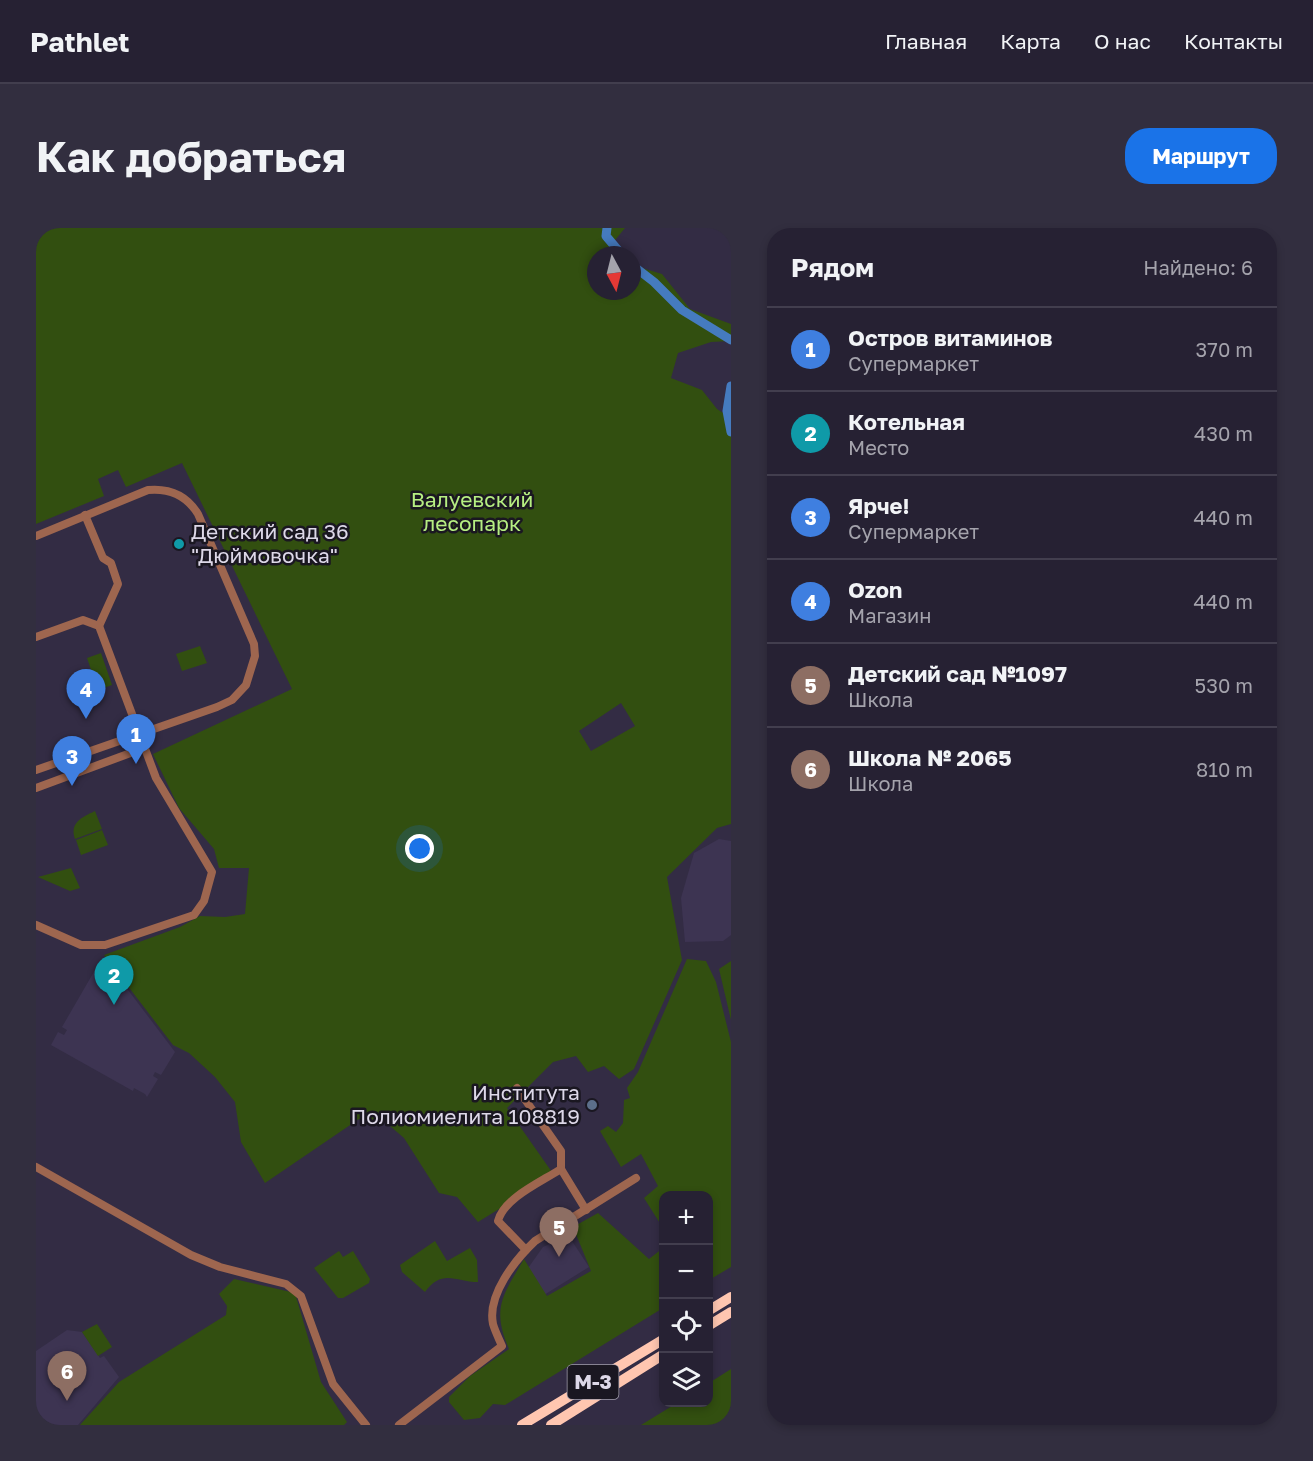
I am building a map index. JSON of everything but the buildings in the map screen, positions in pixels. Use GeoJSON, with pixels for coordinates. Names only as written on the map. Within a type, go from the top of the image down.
{"type":"FeatureCollection","features":[{"type":"Feature","properties":{"kind":"highway"},"geometry":{"type":"LineString","coordinates":[[713,1308],[731,1297]]}},
{"type":"Feature","properties":{"kind":"highway"},"geometry":{"type":"LineString","coordinates":[[713,1323],[731,1312]]}},
{"type":"Feature","properties":{"kind":"highway","name":"М-3"},"geometry":{"type":"LineString","coordinates":[[522,1425],[659,1341]]}},
{"type":"Feature","properties":{"kind":"highway","name":"М-3"},"geometry":{"type":"LineString","coordinates":[[551,1425],[659,1357]]}},
{"type":"Feature","properties":{"kind":"street"},"geometry":{"type":"LineString","coordinates":[[36,536],[85,515],[155,490],[172,492],[192,505],[255,644],[251,676],[242,691],[232,700],[181,721],[139,733],[36,771]]}},
{"type":"Feature","properties":{"kind":"street"},"geometry":{"type":"LineString","coordinates":[[36,925],[81,945],[97,946],[182,920],[196,913],[204,901],[212,876],[212,867],[172,809],[144,748],[99,626],[118,584],[111,564],[103,558],[85,515]]}},
{"type":"Feature","properties":{"kind":"street"},"geometry":{"type":"LineString","coordinates":[[36,637],[83,620],[99,626]]}},
{"type":"Feature","properties":{"kind":"street"},"geometry":{"type":"LineString","coordinates":[[36,788],[144,748]]}},
{"type":"Feature","properties":{"kind":"street"},"geometry":{"type":"LineString","coordinates":[[517,1088],[561,1150],[561,1169],[586,1210]]}},
{"type":"Feature","properties":{"kind":"street"},"geometry":{"type":"LineString","coordinates":[[36,1167],[191,1255],[220,1267],[286,1284],[294,1289],[301,1296],[333,1384],[366,1425]]}},
{"type":"Feature","properties":{"kind":"street"},"geometry":{"type":"LineString","coordinates":[[526,1250],[498,1221],[499,1217],[505,1207],[561,1169]]}},
{"type":"Feature","properties":{"kind":"street"},"geometry":{"type":"LineString","coordinates":[[399,1425],[502,1347],[493,1322],[494,1298],[526,1250],[535,1241],[636,1178]]}},
{"type":"Feature","properties":{"kind":"shaded area"},"geometry":{"type":"Polygon","coordinates":[[[719,839],[731,841],[731,935],[723,941],[685,942],[681,898],[694,853],[719,839]]]}},
{"type":"Feature","properties":{"kind":"shaded area"},"geometry":{"type":"Polygon","coordinates":[[[106,961],[175,1052],[161,1075],[155,1072],[153,1076],[158,1079],[147,1097],[51,1045],[58,1032],[64,1035],[67,1030],[62,1027],[95,970],[106,961]]]}},
{"type":"Feature","properties":{"kind":"shaded area"},"geometry":{"type":"Polygon","coordinates":[[[568,1235],[589,1267],[544,1295],[526,1271],[543,1247],[568,1235]]]}},
{"type":"Feature","properties":{"kind":"shaded area"},"geometry":{"type":"Polygon","coordinates":[[[67,1330],[82,1332],[100,1358],[104,1356],[119,1377],[78,1425],[36,1425],[36,1351],[67,1330]]]}},
{"type":"Feature","properties":{"kind":"green space","name":"Валуевский лесопарк"},"geometry":{"type":"Polygon","coordinates":[[[36,228],[625,228],[612,246],[587,246],[587,300],[641,300],[641,268],[662,274],[690,309],[731,324],[731,341],[711,342],[678,353],[671,378],[702,390],[717,409],[731,418],[731,824],[717,828],[667,877],[682,960],[634,1069],[619,1079],[604,1066],[588,1072],[576,1056],[553,1062],[507,1108],[554,1175],[478,1222],[457,1197],[439,1193],[404,1138],[383,1120],[359,1119],[265,1183],[241,1142],[235,1102],[215,1077],[189,1053],[173,1045],[104,955],[180,927],[200,916],[225,917],[245,914],[249,868],[219,868],[214,849],[179,808],[153,754],[292,689],[182,463],[126,487],[118,470],[98,479],[104,496],[36,524],[36,228]],[[621,703],[579,731],[591,751],[635,726],[621,703]]]}},
{"type":"Feature","properties":{"kind":"green space"},"geometry":{"type":"Polygon","coordinates":[[[200,646],[207,663],[182,671],[176,654],[200,646]]]}},
{"type":"Feature","properties":{"kind":"green space"},"geometry":{"type":"Polygon","coordinates":[[[101,653],[112,685],[98,690],[87,658],[101,653]]]}},
{"type":"Feature","properties":{"kind":"green space"},"geometry":{"type":"Polygon","coordinates":[[[95,811],[102,829],[75,839],[75,825],[81,818],[95,811]]]}},
{"type":"Feature","properties":{"kind":"green space"},"geometry":{"type":"Polygon","coordinates":[[[102,830],[108,845],[81,855],[76,840],[102,830]]]}},
{"type":"Feature","properties":{"kind":"green space"},"geometry":{"type":"Polygon","coordinates":[[[71,868],[80,888],[70,891],[38,877],[71,868]]]}},
{"type":"Feature","properties":{"kind":"green space"},"geometry":{"type":"Polygon","coordinates":[[[687,959],[706,961],[716,982],[731,1042],[731,1267],[713,1278],[713,1191],[659,1191],[659,1222],[644,1198],[658,1186],[641,1154],[621,1167],[600,1131],[608,1126],[616,1132],[623,1123],[624,1100],[630,1098],[627,1088],[638,1072],[687,959]]]}},
{"type":"Feature","properties":{"kind":"green space"},"geometry":{"type":"Polygon","coordinates":[[[731,961],[731,1020],[719,969],[731,961]]]}},
{"type":"Feature","properties":{"kind":"green space"},"geometry":{"type":"Polygon","coordinates":[[[598,1213],[649,1259],[659,1251],[659,1310],[505,1405],[493,1404],[480,1418],[464,1420],[449,1402],[449,1397],[470,1376],[509,1349],[500,1312],[505,1292],[524,1259],[547,1296],[591,1271],[573,1227],[598,1213]]]}},
{"type":"Feature","properties":{"kind":"green space"},"geometry":{"type":"Polygon","coordinates":[[[435,1241],[447,1261],[470,1248],[477,1260],[478,1282],[443,1278],[437,1280],[425,1292],[402,1272],[400,1265],[435,1241]]]}},
{"type":"Feature","properties":{"kind":"green space"},"geometry":{"type":"Polygon","coordinates":[[[339,1251],[343,1257],[353,1251],[370,1279],[369,1283],[343,1298],[338,1298],[314,1268],[339,1251]]]}},
{"type":"Feature","properties":{"kind":"green space"},"geometry":{"type":"Polygon","coordinates":[[[234,1279],[295,1293],[321,1382],[347,1422],[344,1425],[80,1425],[119,1382],[226,1315],[227,1306],[219,1294],[234,1279]]]}},
{"type":"Feature","properties":{"kind":"green space"},"geometry":{"type":"Polygon","coordinates":[[[97,1324],[112,1347],[98,1356],[82,1332],[97,1324]]]}},
{"type":"Feature","properties":{"kind":"green space"},"geometry":{"type":"Polygon","coordinates":[[[731,1369],[731,1425],[641,1425],[670,1407],[713,1407],[713,1380],[731,1369]]]}},
{"type":"Feature","properties":{"kind":"waterway"},"geometry":{"type":"LineString","coordinates":[[607,228],[606,236],[614,246]]}},
{"type":"Feature","properties":{"kind":"waterway"},"geometry":{"type":"LineString","coordinates":[[641,272],[682,310],[731,340]]}},
{"type":"Feature","properties":{"kind":"waterway"},"geometry":{"type":"LineString","coordinates":[[731,386],[727,411],[731,432]]}},
{"type":"Feature","properties":{"kind":"place","name":"Детский сад 36 \"Дюймовочка\""},"geometry":{"type":"Point","coordinates":[179,544]}},
{"type":"Feature","properties":{"kind":"place","name":"Ozon"},"geometry":{"type":"Point","coordinates":[86,719]}},
{"type":"Feature","properties":{"kind":"place","name":"Остров витаминов"},"geometry":{"type":"Point","coordinates":[136,764]}},
{"type":"Feature","properties":{"kind":"place","name":"Ярче!"},"geometry":{"type":"Point","coordinates":[72,786]}},
{"type":"Feature","properties":{"kind":"place","name":"Котельная"},"geometry":{"type":"Point","coordinates":[114,1005]}},
{"type":"Feature","properties":{"kind":"place","name":"Института Полиомиелита 108819"},"geometry":{"type":"Point","coordinates":[592,1105]}},
{"type":"Feature","properties":{"kind":"place","name":"Детский сад №1097"},"geometry":{"type":"Point","coordinates":[559,1257]}},
{"type":"Feature","properties":{"kind":"place","name":"Школа № 2065"},"geometry":{"type":"Point","coordinates":[67,1401]}}]}
